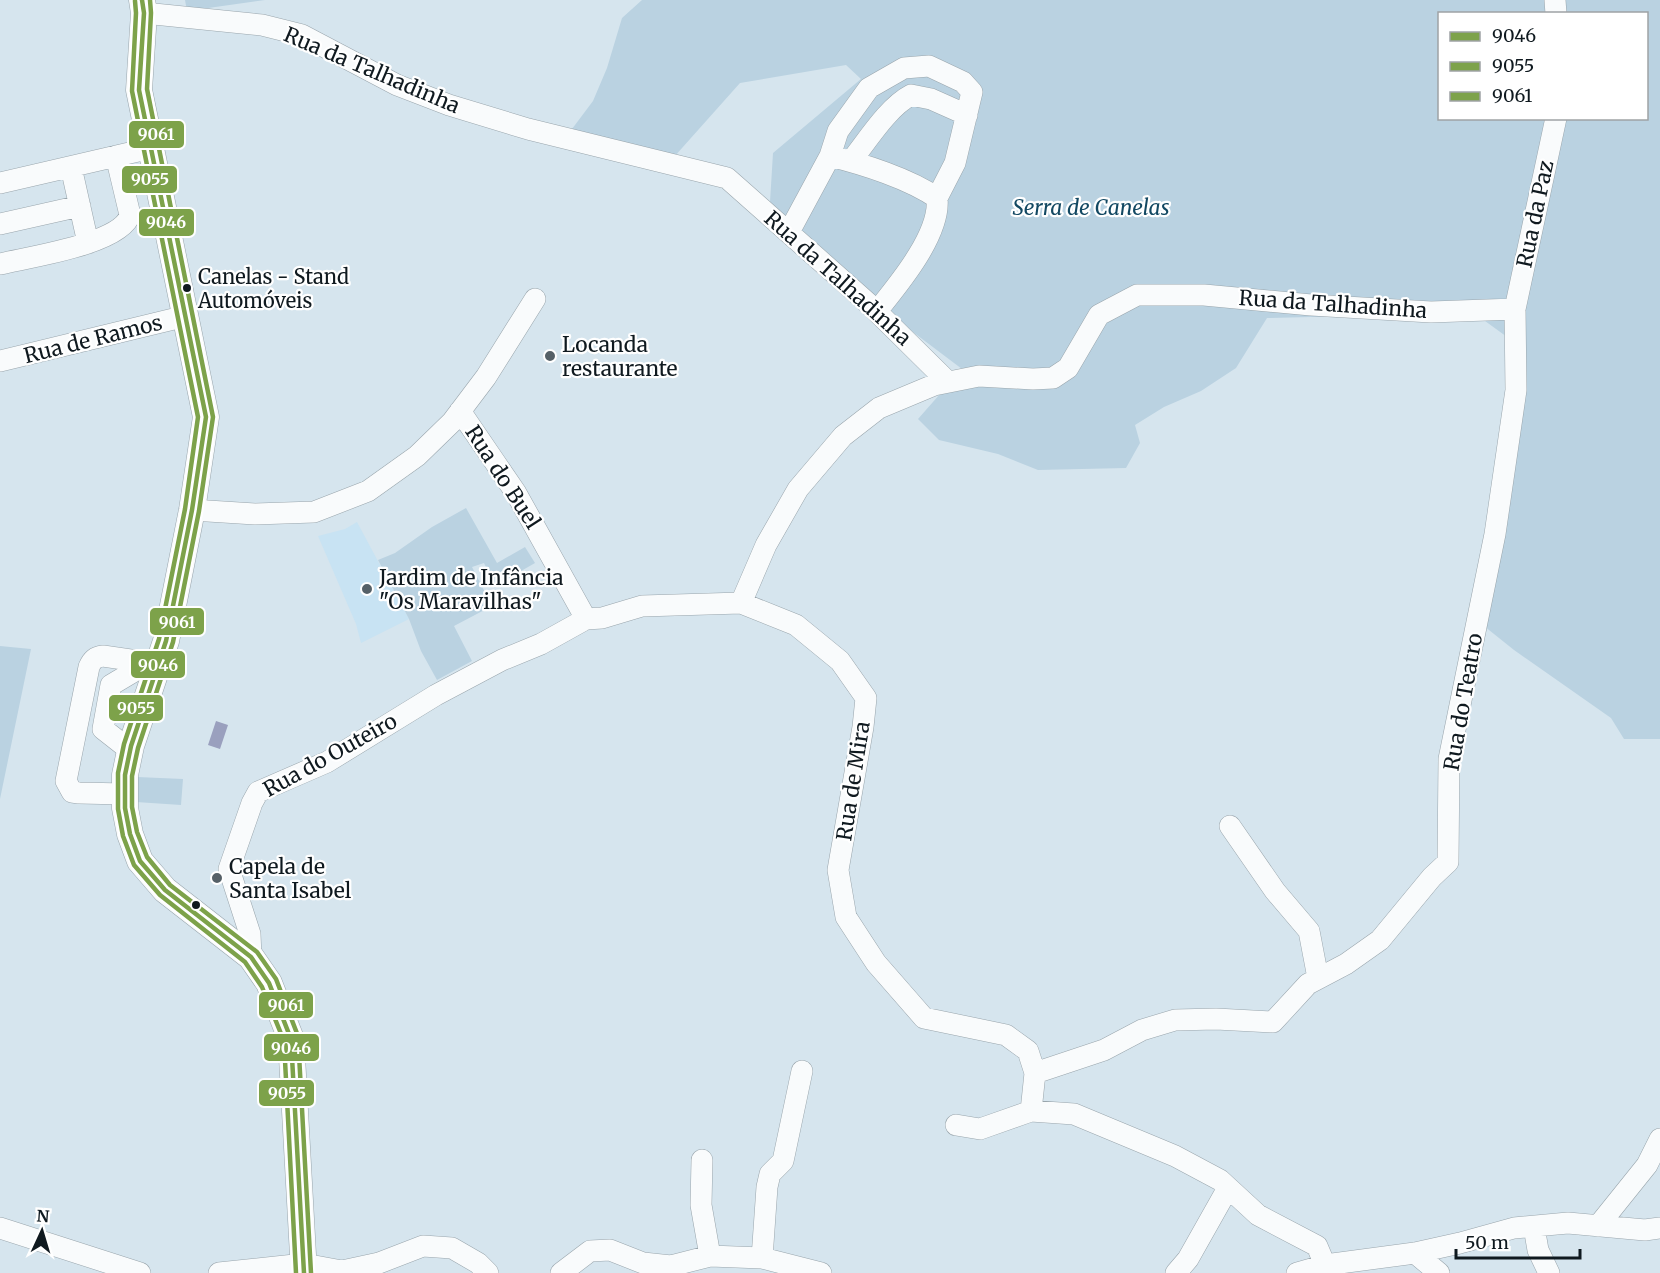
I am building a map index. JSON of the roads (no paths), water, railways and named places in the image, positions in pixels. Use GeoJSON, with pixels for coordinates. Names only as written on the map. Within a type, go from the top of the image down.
{"type":"FeatureCollection","features":[{"type":"Feature","properties":{"kind":"main road"},"geometry":{"type":"LineString","coordinates":[[143,6],[139,90],[206,417],[192,510],[166,640],[153,663],[125,775],[125,808],[130,834],[140,861],[165,890],[251,957],[268,983],[291,1039],[304,1269]]}},
{"type":"Feature","properties":{"kind":"street","name":"Rua da Talhadinha"},"geometry":{"type":"LineString","coordinates":[[143,6],[262,25],[302,35],[397,85],[449,105],[528,129],[727,178],[877,312],[948,382],[979,376],[1053,378],[1068,368],[1099,315],[1137,295],[1204,295],[1311,305],[1431,312],[1515,309]]}},
{"type":"Feature","properties":{"kind":"street"},"geometry":{"type":"LineString","coordinates":[[789,232],[830,156],[838,131],[868,88],[904,68],[929,66],[963,82],[972,92],[967,115],[955,163],[937,198],[938,206],[930,232],[906,276],[877,312]]}},
{"type":"Feature","properties":{"kind":"street"},"geometry":{"type":"LineString","coordinates":[[850,162],[888,115],[903,99],[911,95],[931,99],[967,115]]}},
{"type":"Feature","properties":{"kind":"street","name":"Rua da Paz"},"geometry":{"type":"LineString","coordinates":[[1515,309],[1556,120]]}},
{"type":"Feature","properties":{"kind":"street"},"geometry":{"type":"LineString","coordinates":[[0,183],[151,148]]}},
{"type":"Feature","properties":{"kind":"street"},"geometry":{"type":"LineString","coordinates":[[0,264],[88,243],[120,229],[128,221],[130,215],[116,156]]}},
{"type":"Feature","properties":{"kind":"street"},"geometry":{"type":"LineString","coordinates":[[830,156],[922,188],[937,198]]}},
{"type":"Feature","properties":{"kind":"street"},"geometry":{"type":"LineString","coordinates":[[71,166],[88,243]]}},
{"type":"Feature","properties":{"kind":"street"},"geometry":{"type":"LineString","coordinates":[[0,224],[80,206]]}},
{"type":"Feature","properties":{"kind":"street"},"geometry":{"type":"LineString","coordinates":[[460,411],[486,377],[535,299]]}},
{"type":"Feature","properties":{"kind":"street","name":"Rua do Teatro"},"geometry":{"type":"LineString","coordinates":[[1035,1073],[1104,1050],[1142,1030],[1175,1020],[1216,1019],[1273,1022],[1308,984],[1346,964],[1380,940],[1448,862],[1449,759],[1495,534],[1516,390],[1515,309]]}},
{"type":"Feature","properties":{"kind":"street","name":"Rua de Ramos"},"geometry":{"type":"LineString","coordinates":[[0,361],[186,316]]}},
{"type":"Feature","properties":{"kind":"street"},"geometry":{"type":"LineString","coordinates":[[741,603],[766,545],[798,489],[843,436],[879,408],[934,385],[948,382]]}},
{"type":"Feature","properties":{"kind":"street","name":"Rua do Buel"},"geometry":{"type":"LineString","coordinates":[[192,510],[255,514],[314,512],[368,491],[417,456],[460,411],[516,494],[586,619]]}},
{"type":"Feature","properties":{"kind":"street","name":"Rua de Mira"},"geometry":{"type":"LineString","coordinates":[[586,619],[602,618],[642,606],[741,603],[796,625],[840,661],[866,698],[838,870],[846,917],[876,963],[924,1018],[1006,1035],[1028,1051],[1035,1073]]}},
{"type":"Feature","properties":{"kind":"street","name":"Rua do Outeiro"},"geometry":{"type":"LineString","coordinates":[[251,957],[250,934],[230,869],[252,803],[258,792],[327,762],[436,695],[502,660],[541,645],[586,619]]}},
{"type":"Feature","properties":{"kind":"street"},"geometry":{"type":"LineString","coordinates":[[125,794],[72,792],[66,781],[67,772],[92,660],[103,656],[153,663]]}},
{"type":"Feature","properties":{"kind":"street"},"geometry":{"type":"LineString","coordinates":[[130,751],[103,729],[111,685],[153,663]]}},
{"type":"Feature","properties":{"kind":"street"},"geometry":{"type":"LineString","coordinates":[[1230,826],[1275,891],[1309,931],[1318,978]]}},
{"type":"Feature","properties":{"kind":"street"},"geometry":{"type":"LineString","coordinates":[[762,1258],[767,1187],[770,1174],[783,1161],[802,1071]]}},
{"type":"Feature","properties":{"kind":"street"},"geometry":{"type":"LineString","coordinates":[[1030,1111],[1035,1073]]}},
{"type":"Feature","properties":{"kind":"street"},"geometry":{"type":"LineString","coordinates":[[956,1125],[980,1129],[1030,1111],[1074,1114],[1175,1156],[1220,1180],[1258,1215],[1317,1246],[1325,1266]]}},
{"type":"Feature","properties":{"kind":"street"},"geometry":{"type":"LineString","coordinates":[[1598,1226],[1647,1165],[1660,1138]]}},
{"type":"Feature","properties":{"kind":"street"},"geometry":{"type":"LineString","coordinates":[[702,1160],[701,1205],[710,1256]]}},
{"type":"Feature","properties":{"kind":"street"},"geometry":{"type":"LineString","coordinates":[[1176,1273],[1188,1259],[1228,1188]]}},
{"type":"Feature","properties":{"kind":"street"},"geometry":{"type":"LineString","coordinates":[[1297,1273],[1325,1266],[1460,1244],[1514,1228],[1568,1223],[1645,1230],[1660,1228]]}},
{"type":"Feature","properties":{"kind":"street"},"geometry":{"type":"LineString","coordinates":[[1534,1227],[1538,1250],[1549,1273]]}},
{"type":"Feature","properties":{"kind":"street"},"geometry":{"type":"LineString","coordinates":[[0,1228],[140,1273]]}},
{"type":"Feature","properties":{"kind":"street"},"geometry":{"type":"LineString","coordinates":[[219,1273],[304,1269],[342,1271],[379,1263],[423,1246],[452,1248],[478,1263],[488,1273]]}},
{"type":"Feature","properties":{"kind":"street"},"geometry":{"type":"LineString","coordinates":[[561,1273],[590,1251],[610,1250],[643,1263],[672,1266],[710,1256],[762,1258],[821,1273]]}},
{"type":"Feature","properties":{"kind":"street"},"geometry":{"type":"LineString","coordinates":[[1415,1252],[1439,1273]]}},
{"type":"Feature","properties":{"kind":"place","name":"Canelas - Stand Automóveis"},"geometry":{"type":"Point","coordinates":[187,288]}},
{"type":"Feature","properties":{"kind":"place","name":"Locanda restaurante"},"geometry":{"type":"Point","coordinates":[550,356]}},
{"type":"Feature","properties":{"kind":"place","name":"Jardim de Infância \"Os Maravilhas\""},"geometry":{"type":"Point","coordinates":[367,589]}},
{"type":"Feature","properties":{"kind":"place","name":"Capela de Santa Isabel"},"geometry":{"type":"Point","coordinates":[217,878]}},
{"type":"Feature","properties":{"kind":"park label","name":"Serra de Canelas"},"geometry":{"type":"Point","coordinates":[1091,207]}}]}
